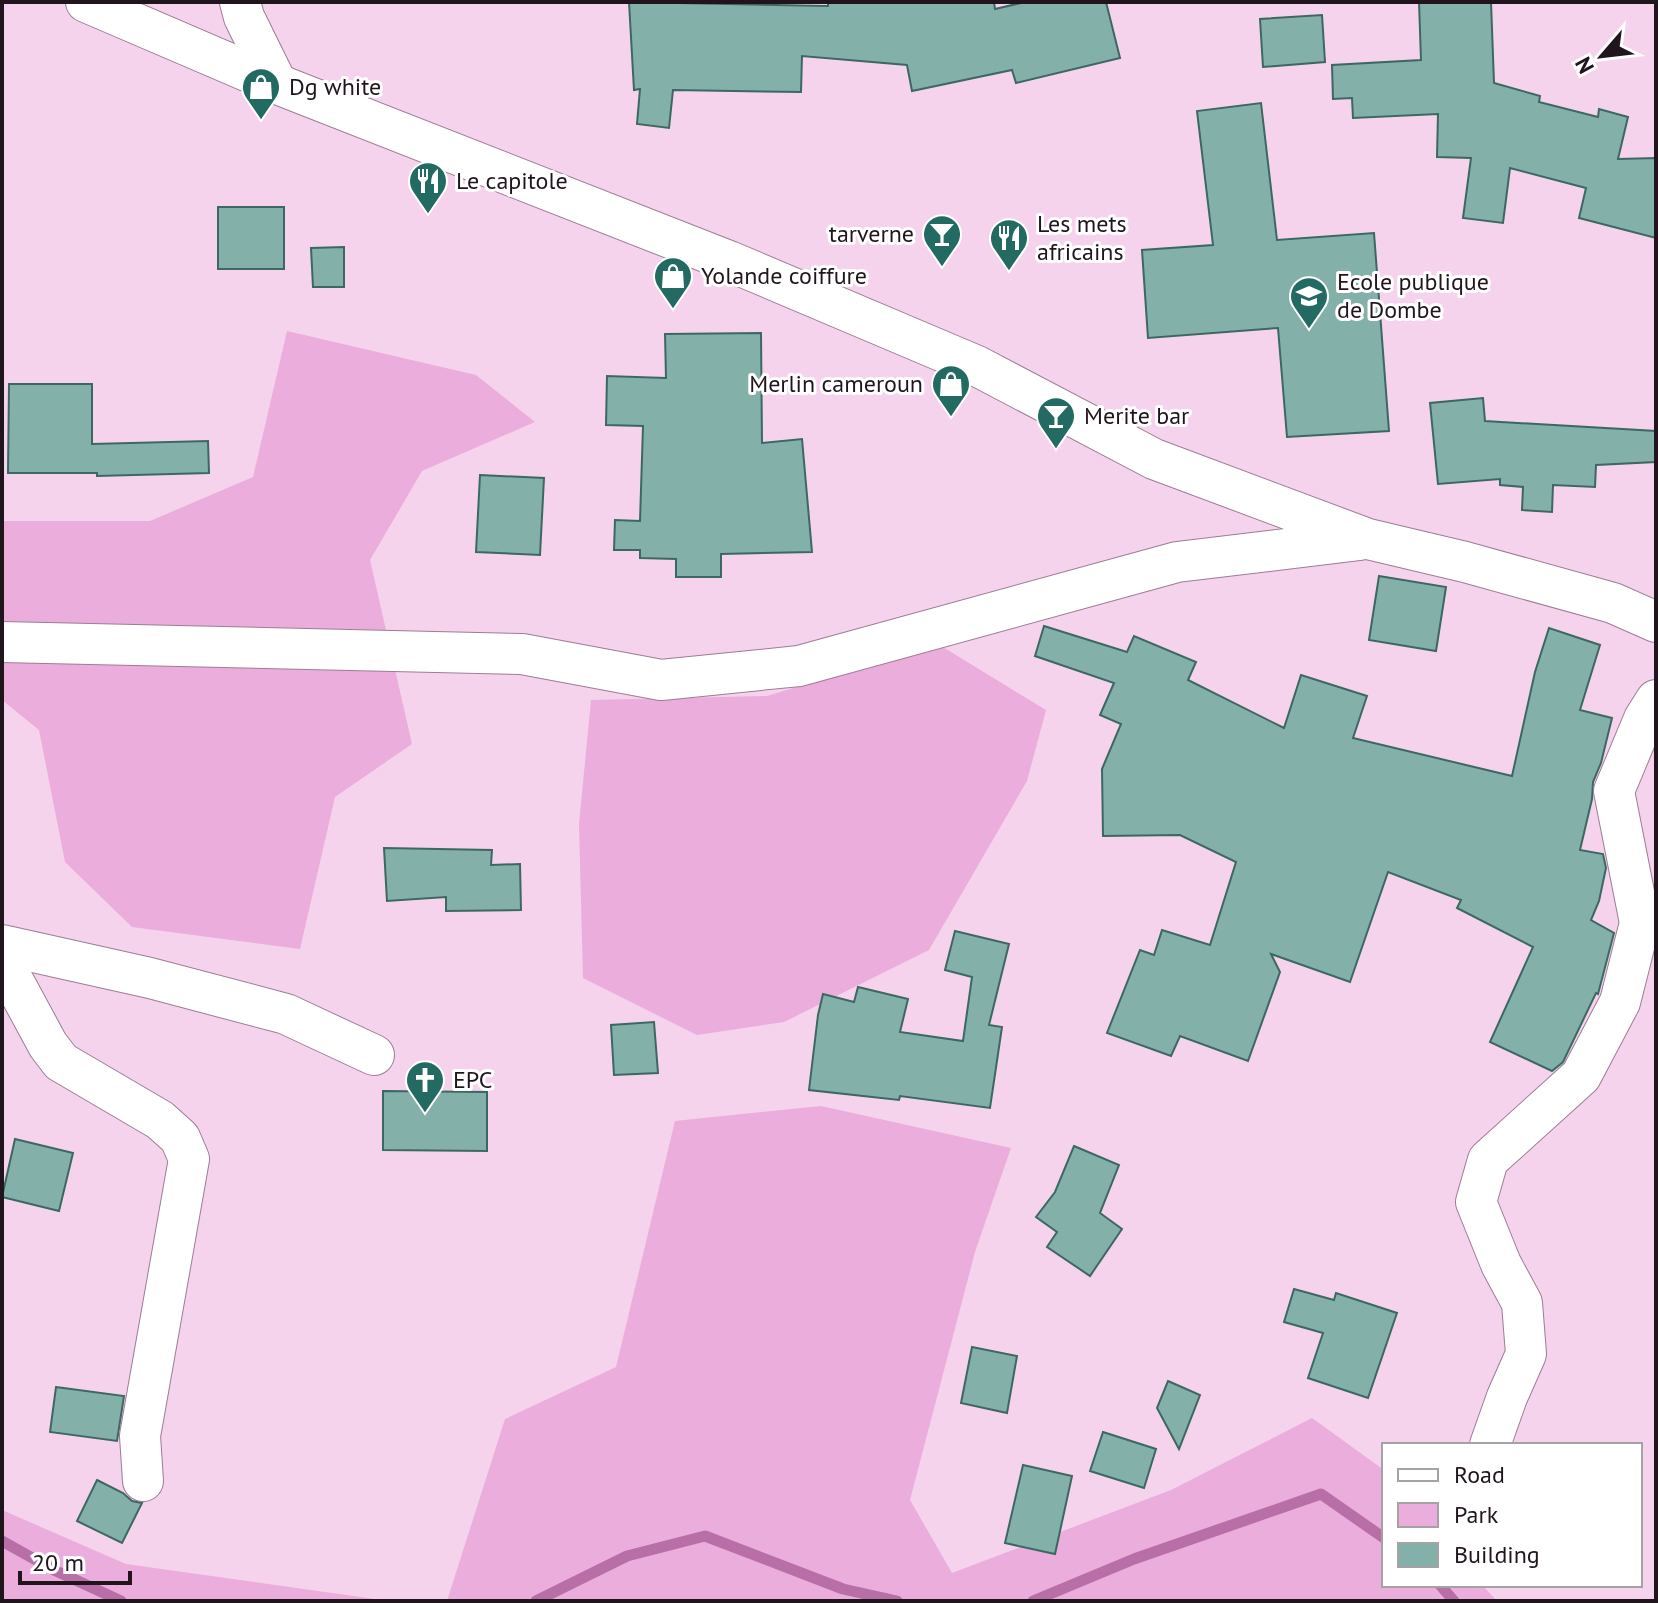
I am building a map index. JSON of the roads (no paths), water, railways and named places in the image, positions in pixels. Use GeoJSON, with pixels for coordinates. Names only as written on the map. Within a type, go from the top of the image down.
{"type":"FeatureCollection","features":[{"type":"Feature","properties":{"kind":"street"},"geometry":{"type":"LineString","coordinates":[[86,2],[277,84],[744,267],[977,366],[1154,459],[1368,539],[1613,603],[1656,622]]}},
{"type":"Feature","properties":{"kind":"street"},"geometry":{"type":"LineString","coordinates":[[240,2],[244,17],[277,84]]}},
{"type":"Feature","properties":{"kind":"street"},"geometry":{"type":"LineString","coordinates":[[2,642],[522,654],[661,680],[799,666],[1177,562],[1368,539]]}},
{"type":"Feature","properties":{"kind":"street"},"geometry":{"type":"LineString","coordinates":[[1491,1443],[1526,1354],[1522,1303],[1501,1264],[1476,1202],[1488,1160],[1581,1076],[1620,1002],[1640,923],[1614,791],[1644,719],[1656,700]]}},
{"type":"Feature","properties":{"kind":"street"},"geometry":{"type":"LineString","coordinates":[[2,945],[150,978],[286,1014],[374,1055]]}},
{"type":"Feature","properties":{"kind":"street"},"geometry":{"type":"LineString","coordinates":[[2,960],[48,1045],[61,1062],[160,1120],[180,1138],[189,1159],[140,1436],[143,1481]]}},
{"type":"Feature","properties":{"kind":"waterway"},"geometry":{"type":"LineString","coordinates":[[1033,1601],[1134,1559],[1321,1494],[1382,1537]]}},
{"type":"Feature","properties":{"kind":"waterway"},"geometry":{"type":"LineString","coordinates":[[536,1601],[627,1556],[705,1536],[843,1589],[897,1601]]}},
{"type":"Feature","properties":{"kind":"waterway"},"geometry":{"type":"LineString","coordinates":[[2,1541],[54,1570],[121,1601]]}},
{"type":"Feature","properties":{"kind":"waterway"},"geometry":{"type":"LineString","coordinates":[[1442,1587],[1454,1601]]}},
{"type":"Feature","properties":{"kind":"place","name":"Dg white"},"geometry":{"type":"Point","coordinates":[261,121]}},
{"type":"Feature","properties":{"kind":"place","name":"Le capitole"},"geometry":{"type":"Point","coordinates":[428,215]}},
{"type":"Feature","properties":{"kind":"place","name":"tarverne"},"geometry":{"type":"Point","coordinates":[942,268]}},
{"type":"Feature","properties":{"kind":"place","name":"Les mets africains"},"geometry":{"type":"Point","coordinates":[1009,272]}},
{"type":"Feature","properties":{"kind":"place","name":"Yolande coiffure"},"geometry":{"type":"Point","coordinates":[673,310]}},
{"type":"Feature","properties":{"kind":"place","name":"Ecole publique de Dombe"},"geometry":{"type":"Point","coordinates":[1309,330]}},
{"type":"Feature","properties":{"kind":"place","name":"Merlin cameroun"},"geometry":{"type":"Point","coordinates":[951,418]}},
{"type":"Feature","properties":{"kind":"place","name":"Merite bar"},"geometry":{"type":"Point","coordinates":[1056,450]}},
{"type":"Feature","properties":{"kind":"place","name":"EPC"},"geometry":{"type":"Point","coordinates":[425,1114]}}]}
